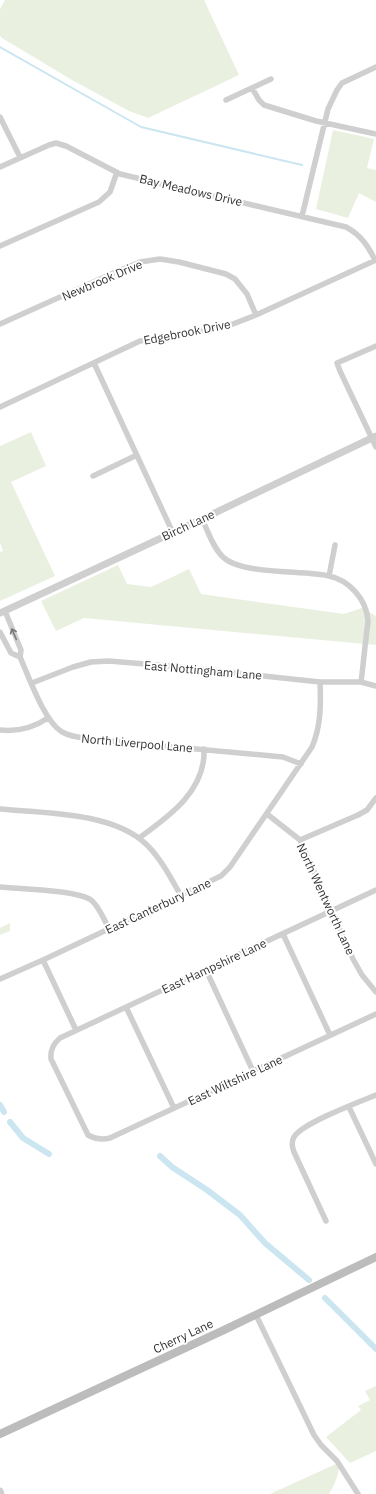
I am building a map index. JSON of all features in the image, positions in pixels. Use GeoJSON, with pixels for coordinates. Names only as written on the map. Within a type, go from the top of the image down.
{"type":"FeatureCollection","features":[{"type":"Feature","properties":{"kind":"main road","name":"Cherry Lane"},"geometry":{"type":"LineString","coordinates":[[0,1434],[256,1315],[376,1257]]}},
{"type":"Feature","properties":{"kind":"street"},"geometry":{"type":"LineString","coordinates":[[302,216],[324,123],[337,90],[342,83],[376,67]]}},
{"type":"Feature","properties":{"kind":"street"},"geometry":{"type":"LineString","coordinates":[[226,100],[271,79]]}},
{"type":"Feature","properties":{"kind":"street"},"geometry":{"type":"LineString","coordinates":[[252,88],[259,100],[264,105],[324,123],[376,134]]}},
{"type":"Feature","properties":{"kind":"street"},"geometry":{"type":"LineString","coordinates":[[0,117],[20,157]]}},
{"type":"Feature","properties":{"kind":"street","name":"Bay Meadows Drive"},"geometry":{"type":"LineString","coordinates":[[0,167],[50,144],[56,143],[83,153],[117,172],[346,227],[355,232],[362,239],[375,260]]}},
{"type":"Feature","properties":{"kind":"street"},"geometry":{"type":"LineString","coordinates":[[0,246],[99,202],[110,192],[117,172]]}},
{"type":"Feature","properties":{"kind":"street","name":"Newbrook Drive"},"geometry":{"type":"LineString","coordinates":[[0,324],[140,262],[160,259],[179,262],[226,274],[235,279],[247,294],[256,315]]}},
{"type":"Feature","properties":{"kind":"street","name":"Edgebrook Drive"},"geometry":{"type":"LineString","coordinates":[[0,407],[140,341],[233,324],[256,315],[375,260]]}},
{"type":"Feature","properties":{"kind":"street"},"geometry":{"type":"LineString","coordinates":[[376,346],[337,363],[374,437],[376,448]]}},
{"type":"Feature","properties":{"kind":"street"},"geometry":{"type":"LineString","coordinates":[[94,363],[173,533]]}},
{"type":"Feature","properties":{"kind":"street","name":"Birch Lane"},"geometry":{"type":"LineString","coordinates":[[2,612],[173,533],[374,437]]}},
{"type":"Feature","properties":{"kind":"street"},"geometry":{"type":"LineString","coordinates":[[93,476],[137,455]]}},
{"type":"Feature","properties":{"kind":"street"},"geometry":{"type":"LineString","coordinates":[[202,519],[217,550],[228,562],[251,569],[335,577],[352,588],[359,596],[368,620],[362,682]]}},
{"type":"Feature","properties":{"kind":"street"},"geometry":{"type":"LineString","coordinates":[[329,576],[335,545]]}},
{"type":"Feature","properties":{"kind":"street","name":"North Liverpool Lane"},"geometry":{"type":"LineString","coordinates":[[2,612],[21,650],[20,657],[48,718],[62,731],[74,737],[98,740],[283,757],[302,764]]}},
{"type":"Feature","properties":{"kind":"street","name":"North Liverpool Lane"},"geometry":{"type":"LineString","coordinates":[[0,632],[11,653],[20,657]]}},
{"type":"Feature","properties":{"kind":"street","name":"East Nottingham Lane"},"geometry":{"type":"LineString","coordinates":[[32,683],[73,667],[91,662],[109,662],[169,666],[320,682],[362,682],[376,686]]}},
{"type":"Feature","properties":{"kind":"street","name":"East Canterbury Lane"},"geometry":{"type":"LineString","coordinates":[[0,979],[44,960],[221,876],[230,867],[302,764],[312,747],[318,734],[321,707],[320,682]]}},
{"type":"Feature","properties":{"kind":"street"},"geometry":{"type":"LineString","coordinates":[[0,730],[23,730],[40,724],[48,718]]}},
{"type":"Feature","properties":{"kind":"street"},"geometry":{"type":"LineString","coordinates":[[139,838],[180,806],[191,791],[202,772],[204,749]]}},
{"type":"Feature","properties":{"kind":"street"},"geometry":{"type":"LineString","coordinates":[[300,840],[358,815],[367,810],[376,798]]}},
{"type":"Feature","properties":{"kind":"street"},"geometry":{"type":"LineString","coordinates":[[0,809],[48,813],[104,821],[116,825],[139,838],[147,845],[157,857],[181,896]]}},
{"type":"Feature","properties":{"kind":"street","name":"North Wentworth Lane"},"geometry":{"type":"LineString","coordinates":[[267,814],[300,840],[331,912],[353,958],[362,975],[376,992]]}},
{"type":"Feature","properties":{"kind":"street"},"geometry":{"type":"LineString","coordinates":[[0,887],[67,893],[92,900],[109,929]]}},
{"type":"Feature","properties":{"kind":"street","name":"East Hampshire Lane"},"geometry":{"type":"LineString","coordinates":[[93,1138],[88,1135],[51,1059],[51,1050],[60,1038],[376,890]]}},
{"type":"Feature","properties":{"kind":"street"},"geometry":{"type":"LineString","coordinates":[[283,934],[330,1035]]}},
{"type":"Feature","properties":{"kind":"street"},"geometry":{"type":"LineString","coordinates":[[44,960],[76,1030]]}},
{"type":"Feature","properties":{"kind":"street"},"geometry":{"type":"LineString","coordinates":[[206,970],[253,1071]]}},
{"type":"Feature","properties":{"kind":"street"},"geometry":{"type":"LineString","coordinates":[[126,1006],[174,1108]]}},
{"type":"Feature","properties":{"kind":"street","name":"East Wiltshire Lane"},"geometry":{"type":"LineString","coordinates":[[93,1138],[102,1140],[110,1138],[376,1014]]}},
{"type":"Feature","properties":{"kind":"street"},"geometry":{"type":"LineString","coordinates":[[326,1221],[294,1152],[292,1145],[293,1138],[299,1131],[313,1123],[376,1095]]}},
{"type":"Feature","properties":{"kind":"street"},"geometry":{"type":"LineString","coordinates":[[349,1107],[376,1164]]}},
{"type":"Feature","properties":{"kind":"street"},"geometry":{"type":"LineString","coordinates":[[256,1315],[314,1435],[321,1445],[337,1461],[358,1494]]}},
{"type":"Feature","properties":{"kind":"green space"},"geometry":{"type":"Polygon","coordinates":[[[5,0],[204,0],[239,75],[148,118],[129,111],[72,80],[2,38],[0,36],[0,9],[5,0]]]}},
{"type":"Feature","properties":{"kind":"green space"},"geometry":{"type":"Polygon","coordinates":[[[333,130],[374,139],[367,168],[376,170],[376,202],[359,193],[348,218],[316,209],[333,130]]]}},
{"type":"Feature","properties":{"kind":"green space"},"geometry":{"type":"Polygon","coordinates":[[[31,432],[46,466],[11,482],[55,576],[0,601],[0,552],[3,551],[0,543],[0,446],[31,432]]]}},
{"type":"Feature","properties":{"kind":"green space"},"geometry":{"type":"Polygon","coordinates":[[[118,565],[127,584],[151,587],[189,569],[201,594],[344,614],[362,608],[376,616],[376,645],[84,618],[56,631],[41,601],[118,565]]]}},
{"type":"Feature","properties":{"kind":"green space"},"geometry":{"type":"Polygon","coordinates":[[[10,923],[10,931],[0,935],[0,928],[10,923]]]}},
{"type":"Feature","properties":{"kind":"green space"},"geometry":{"type":"Polygon","coordinates":[[[376,1386],[376,1451],[350,1463],[326,1437],[361,1410],[358,1406],[370,1400],[365,1391],[376,1386]]]}},
{"type":"Feature","properties":{"kind":"green space"},"geometry":{"type":"Polygon","coordinates":[[[338,1463],[338,1474],[329,1494],[270,1494],[338,1463]]]}},
{"type":"Feature","properties":{"kind":"waterway"},"geometry":{"type":"LineString","coordinates":[[0,47],[141,127],[302,165]]}},
{"type":"Feature","properties":{"kind":"waterway"},"geometry":{"type":"LineString","coordinates":[[0,1105],[4,1112]]}},
{"type":"Feature","properties":{"kind":"waterway"},"geometry":{"type":"LineString","coordinates":[[10,1122],[23,1138],[49,1154]]}},
{"type":"Feature","properties":{"kind":"waterway"},"geometry":{"type":"LineString","coordinates":[[160,1156],[172,1167],[207,1190],[240,1215],[265,1243],[309,1280]]}},
{"type":"Feature","properties":{"kind":"waterway"},"geometry":{"type":"LineString","coordinates":[[325,1298],[376,1349]]}}]}
